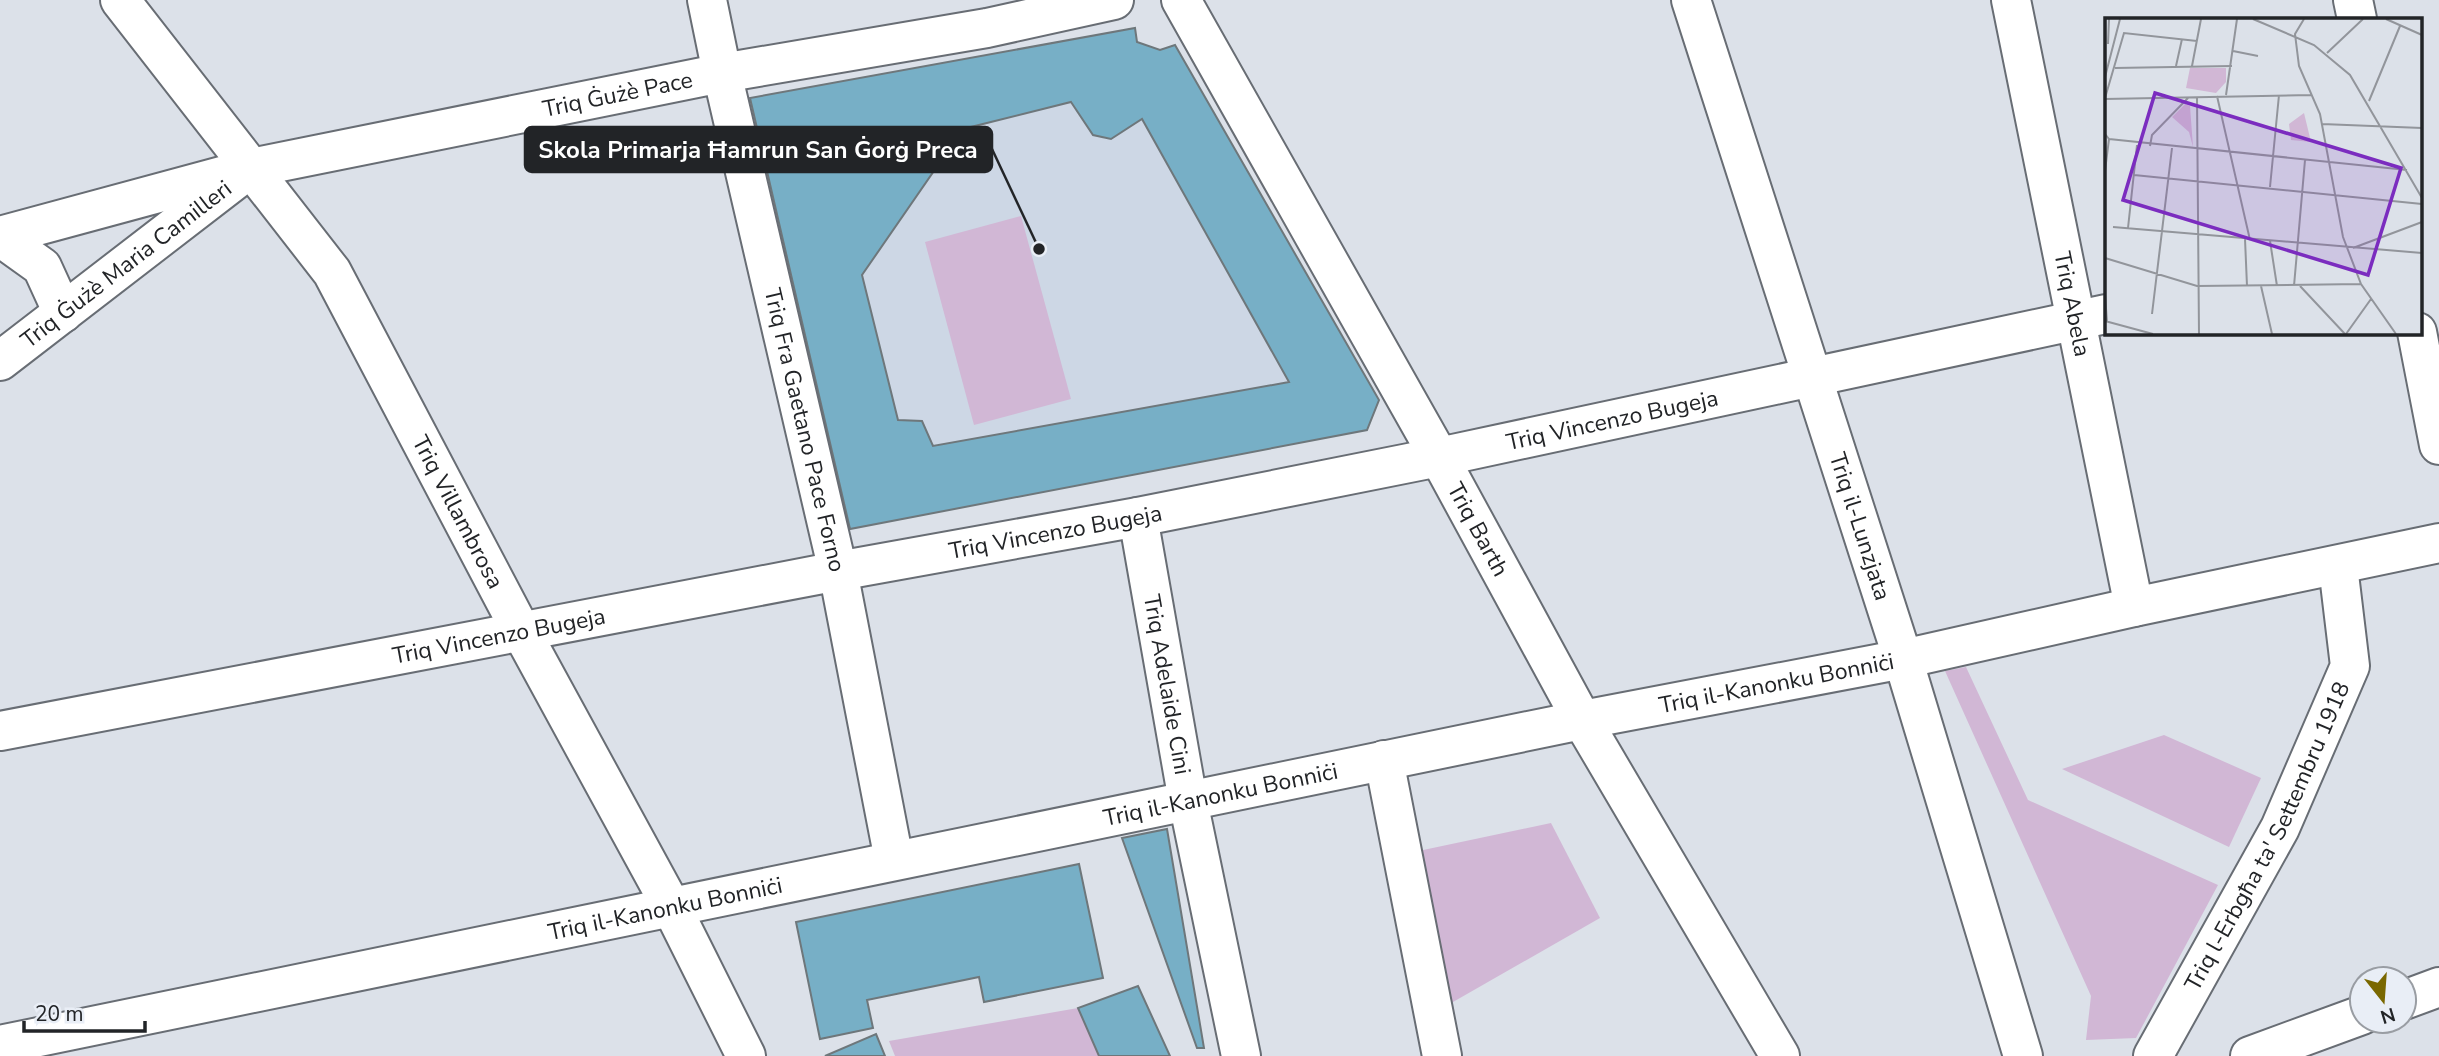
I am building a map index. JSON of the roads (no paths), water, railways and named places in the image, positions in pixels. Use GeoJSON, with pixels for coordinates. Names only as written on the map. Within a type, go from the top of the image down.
{"type":"FeatureCollection","features":[{"type":"Feature","properties":{"kind":"street","name":"Triq Villambrosa"},"geometry":{"type":"LineString","coordinates":[[120,0],[332,272],[671,906],[746,1056]]}},
{"type":"Feature","properties":{"kind":"street","name":"Triq Fra Gaetano Pace Forno"},"geometry":{"type":"LineString","coordinates":[[707,0],[838,571],[894,860]]}},
{"type":"Feature","properties":{"kind":"street","name":"Triq Ġużè Pace"},"geometry":{"type":"LineString","coordinates":[[0,237],[251,168],[722,73],[980,14],[1114,0]]}},
{"type":"Feature","properties":{"kind":"street","name":"Triq Barth"},"geometry":{"type":"LineString","coordinates":[[1181,0],[1438,457],[1582,720],[1780,1056]]}},
{"type":"Feature","properties":{"kind":"street","name":"Triq il-Lunzjata"},"geometry":{"type":"LineString","coordinates":[[1690,0],[1903,659],[2023,1056]]}},
{"type":"Feature","properties":{"kind":"street","name":"Triq Abela"},"geometry":{"type":"LineString","coordinates":[[2011,0],[2091,317],[2134,607]]}},
{"type":"Feature","properties":{"kind":"street"},"geometry":{"type":"LineString","coordinates":[[2354,0],[2357,18]]}},
{"type":"Feature","properties":{"kind":"street","name":"Triq Ġużè Maria Camilleri"},"geometry":{"type":"LineString","coordinates":[[0,361],[251,168]]}},
{"type":"Feature","properties":{"kind":"street","name":"Triq Ġużè Pace"},"geometry":{"type":"LineString","coordinates":[[0,237],[42,267],[63,313]]}},
{"type":"Feature","properties":{"kind":"street","name":"Triq Vincenzo Bugeja"},"geometry":{"type":"LineString","coordinates":[[0,731],[838,571],[1138,517],[1438,457],[2091,317]]}},
{"type":"Feature","properties":{"kind":"street"},"geometry":{"type":"LineString","coordinates":[[2417,334],[2439,445]]}},
{"type":"Feature","properties":{"kind":"street","name":"Triq Adelaide Cini"},"geometry":{"type":"LineString","coordinates":[[1138,517],[1188,801],[1241,1056]]}},
{"type":"Feature","properties":{"kind":"street","name":"Triq il-Kanonku Bonniċi"},"geometry":{"type":"LineString","coordinates":[[0,1045],[1384,760],[1903,659],[2439,543]]}},
{"type":"Feature","properties":{"kind":"street","name":"Triq l-Erbgħa ta' Settembru 1918"},"geometry":{"type":"LineString","coordinates":[[2152,1056],[2280,828],[2350,666],[2338,566]]}},
{"type":"Feature","properties":{"kind":"street"},"geometry":{"type":"LineString","coordinates":[[1384,760],[1442,1056]]}},
{"type":"Feature","properties":{"kind":"street"},"geometry":{"type":"LineString","coordinates":[[2418,995],[2439,987]]}},
{"type":"Feature","properties":{"kind":"street"},"geometry":{"type":"LineString","coordinates":[[2250,1056],[2348,1020]]}},
{"type":"Feature","properties":{"kind":"place","name":"Skola Primarja Ħamrun San Ġorġ Preca"},"geometry":{"type":"Point","coordinates":[1039,249]}}]}
